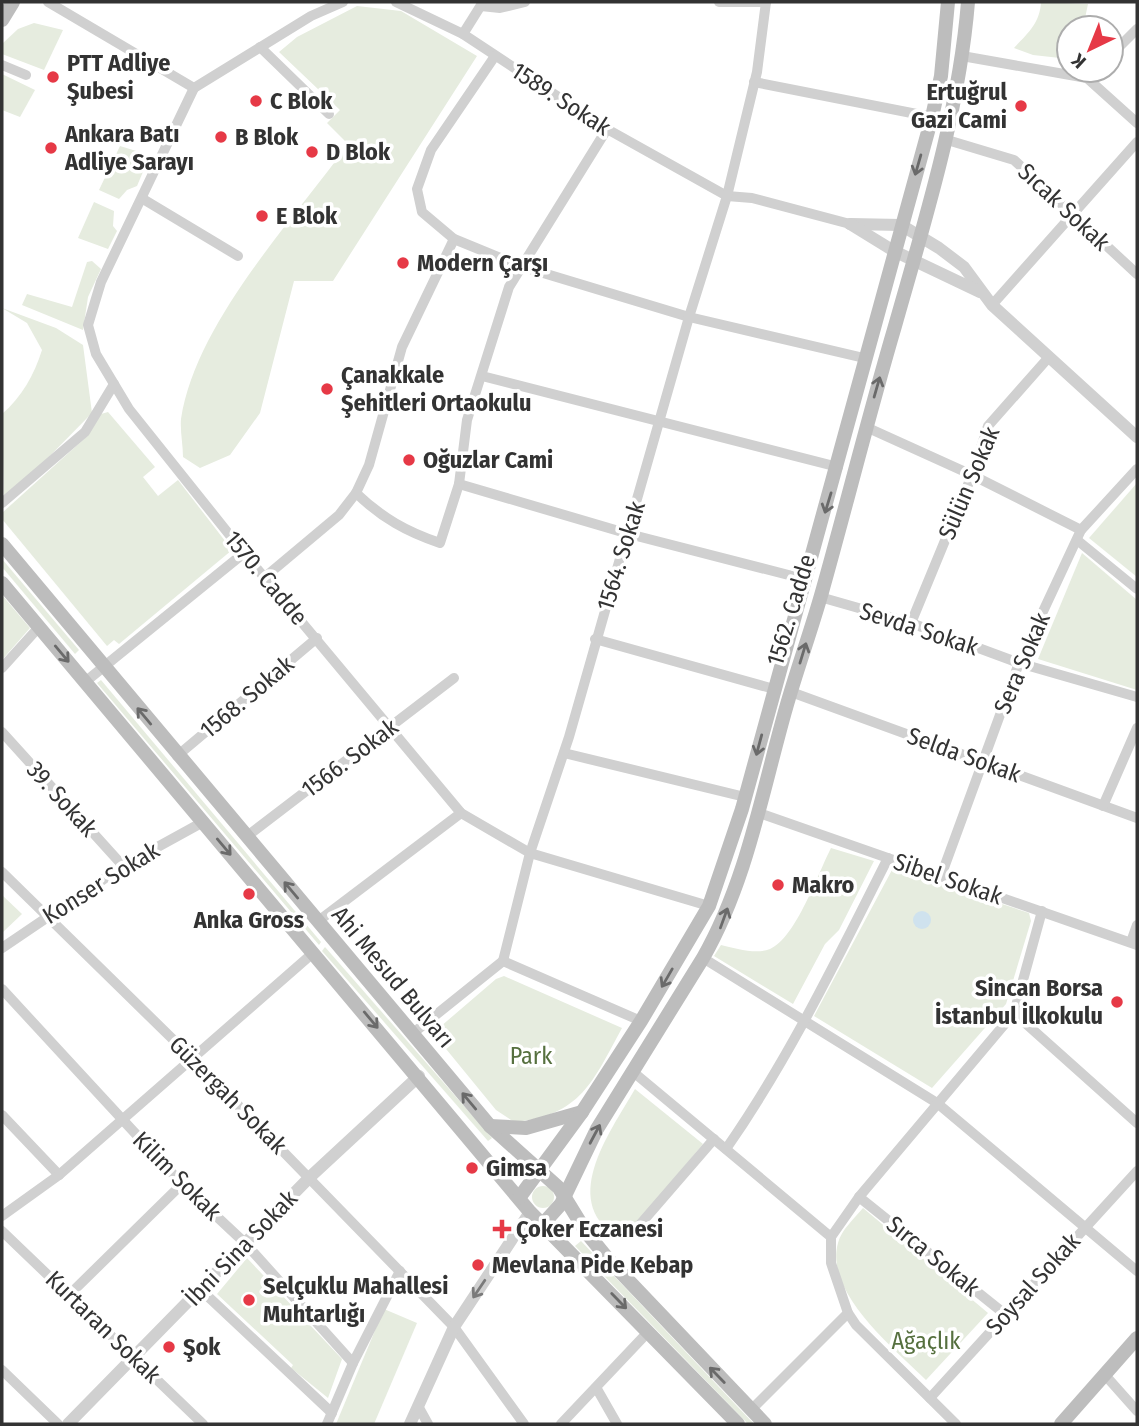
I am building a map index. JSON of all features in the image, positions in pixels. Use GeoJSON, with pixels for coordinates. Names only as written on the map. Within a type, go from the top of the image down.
{"type":"FeatureCollection","features":[{"type":"Feature","properties":{"kind":"main road"},"geometry":{"type":"LineString","coordinates":[[2,20],[13,2]]}},
{"type":"Feature","properties":{"kind":"main road","name":"1562. Cadde"},"geometry":{"type":"LineString","coordinates":[[519,1198],[582,1112],[642,1021],[709,906],[745,797],[804,579],[838,467],[864,358],[932,117],[941,76],[948,2]]}},
{"type":"Feature","properties":{"kind":"main road","name":"1562. Cadde"},"geometry":{"type":"LineString","coordinates":[[543,1224],[555,1213],[597,1129],[719,932],[759,813],[921,235],[960,83],[968,2]]}},
{"type":"Feature","properties":{"kind":"main road","name":"Ahi Mesud Bulvarı"},"geometry":{"type":"LineString","coordinates":[[2,544],[177,756],[490,1126],[565,1195],[586,1232],[608,1259],[765,1424]]}},
{"type":"Feature","properties":{"kind":"main road","name":"Ahi Mesud Bulvarı"},"geometry":{"type":"LineString","coordinates":[[2,583],[419,1076],[530,1212],[738,1424]]}},
{"type":"Feature","properties":{"kind":"main road"},"geometry":{"type":"LineString","coordinates":[[490,1126],[526,1128],[582,1112]]}},
{"type":"Feature","properties":{"kind":"main road"},"geometry":{"type":"LineString","coordinates":[[1061,1424],[1137,1338]]}},
{"type":"Feature","properties":{"kind":"street"},"geometry":{"type":"LineString","coordinates":[[47,2],[194,88],[260,47],[343,2]]}},
{"type":"Feature","properties":{"kind":"street","name":"1589. Sokak"},"geometry":{"type":"LineString","coordinates":[[396,2],[463,34],[607,129],[727,196]]}},
{"type":"Feature","properties":{"kind":"street"},"geometry":{"type":"LineString","coordinates":[[463,34],[482,4],[500,8],[525,2]]}},
{"type":"Feature","properties":{"kind":"street"},"geometry":{"type":"LineString","coordinates":[[719,2],[766,2]]}},
{"type":"Feature","properties":{"kind":"street","name":"1564. Sokak"},"geometry":{"type":"LineString","coordinates":[[503,961],[530,853],[564,753],[595,639],[629,534],[689,317],[727,196],[754,82],[766,2]]}},
{"type":"Feature","properties":{"kind":"street"},"geometry":{"type":"LineString","coordinates":[[260,47],[329,114]]}},
{"type":"Feature","properties":{"kind":"street"},"geometry":{"type":"LineString","coordinates":[[495,56],[431,150],[417,189],[422,212],[454,239],[520,265],[689,317],[864,358]]}},
{"type":"Feature","properties":{"kind":"street"},"geometry":{"type":"LineString","coordinates":[[962,56],[1055,72]]}},
{"type":"Feature","properties":{"kind":"street"},"geometry":{"type":"LineString","coordinates":[[2,65],[26,75]]}},
{"type":"Feature","properties":{"kind":"street"},"geometry":{"type":"LineString","coordinates":[[754,82],[932,117]]}},
{"type":"Feature","properties":{"kind":"street"},"geometry":{"type":"LineString","coordinates":[[1094,84],[1137,123]]}},
{"type":"Feature","properties":{"kind":"street","name":"1570. Cadde"},"geometry":{"type":"LineString","coordinates":[[194,88],[101,282],[88,325],[96,354],[129,409],[244,553],[461,813],[530,853],[709,906]]}},
{"type":"Feature","properties":{"kind":"street"},"geometry":{"type":"LineString","coordinates":[[356,493],[377,513],[408,532],[440,543],[459,484],[467,420],[509,287],[520,265],[607,129]]}},
{"type":"Feature","properties":{"kind":"street","name":"Sıcak Sokak"},"geometry":{"type":"LineString","coordinates":[[944,139],[1014,160],[1137,274]]}},
{"type":"Feature","properties":{"kind":"street"},"geometry":{"type":"LineString","coordinates":[[992,304],[1137,142]]}},
{"type":"Feature","properties":{"kind":"street"},"geometry":{"type":"LineString","coordinates":[[727,196],[752,198],[850,224],[901,225],[921,235],[964,267],[980,292],[992,304],[1137,437]]}},
{"type":"Feature","properties":{"kind":"street"},"geometry":{"type":"LineString","coordinates":[[143,199],[239,256]]}},
{"type":"Feature","properties":{"kind":"street"},"geometry":{"type":"LineString","coordinates":[[850,224],[894,251],[980,292]]}},
{"type":"Feature","properties":{"kind":"street"},"geometry":{"type":"LineString","coordinates":[[265,578],[339,515],[356,493],[369,466],[402,347],[454,239]]}},
{"type":"Feature","properties":{"kind":"street","name":"Sülün Sokak"},"geometry":{"type":"LineString","coordinates":[[911,623],[972,475],[988,426],[1049,358]]}},
{"type":"Feature","properties":{"kind":"street"},"geometry":{"type":"LineString","coordinates":[[482,376],[838,467]]}},
{"type":"Feature","properties":{"kind":"street"},"geometry":{"type":"LineString","coordinates":[[2,503],[85,432],[114,384]]}},
{"type":"Feature","properties":{"kind":"street"},"geometry":{"type":"LineString","coordinates":[[866,427],[972,475],[1079,535],[1137,589]]}},
{"type":"Feature","properties":{"kind":"street","name":"Sera Sokak"},"geometry":{"type":"LineString","coordinates":[[941,876],[1019,663],[1079,535],[1137,469]]}},
{"type":"Feature","properties":{"kind":"street"},"geometry":{"type":"LineString","coordinates":[[459,484],[629,534],[804,579]]}},
{"type":"Feature","properties":{"kind":"street"},"geometry":{"type":"LineString","coordinates":[[85,682],[244,553]]}},
{"type":"Feature","properties":{"kind":"street","name":"Sevda Sokak"},"geometry":{"type":"LineString","coordinates":[[820,597],[911,623],[1019,663],[1137,697]]}},
{"type":"Feature","properties":{"kind":"street"},"geometry":{"type":"LineString","coordinates":[[2,668],[39,627]]}},
{"type":"Feature","properties":{"kind":"street","name":"1568. Sokak"},"geometry":{"type":"LineString","coordinates":[[177,756],[317,638]]}},
{"type":"Feature","properties":{"kind":"street"},"geometry":{"type":"LineString","coordinates":[[595,639],[774,689]]}},
{"type":"Feature","properties":{"kind":"street","name":"1566. Sokak"},"geometry":{"type":"LineString","coordinates":[[246,837],[454,678]]}},
{"type":"Feature","properties":{"kind":"street","name":"Selda Sokak"},"geometry":{"type":"LineString","coordinates":[[791,692],[1137,818]]}},
{"type":"Feature","properties":{"kind":"street"},"geometry":{"type":"LineString","coordinates":[[1103,806],[1137,728]]}},
{"type":"Feature","properties":{"kind":"street","name":"39. Sokak"},"geometry":{"type":"LineString","coordinates":[[2,732],[123,866]]}},
{"type":"Feature","properties":{"kind":"street"},"geometry":{"type":"LineString","coordinates":[[564,753],[745,797]]}},
{"type":"Feature","properties":{"kind":"street"},"geometry":{"type":"LineString","coordinates":[[317,922],[461,813]]}},
{"type":"Feature","properties":{"kind":"street","name":"Sibel Sokak"},"geometry":{"type":"LineString","coordinates":[[759,813],[1134,943]]}},
{"type":"Feature","properties":{"kind":"street","name":"Konser Sokak"},"geometry":{"type":"LineString","coordinates":[[2,948],[123,866],[203,822]]}},
{"type":"Feature","properties":{"kind":"street"},"geometry":{"type":"LineString","coordinates":[[726,1149],[763,1095],[805,1022],[888,858]]}},
{"type":"Feature","properties":{"kind":"street","name":"Güzergah Sokak"},"geometry":{"type":"LineString","coordinates":[[2,872],[193,1059],[454,1327],[524,1424]]}},
{"type":"Feature","properties":{"kind":"street"},"geometry":{"type":"LineString","coordinates":[[956,1424],[856,1325],[848,1313],[831,1263],[831,1237],[859,1196],[1014,1013],[1042,911]]}},
{"type":"Feature","properties":{"kind":"street"},"geometry":{"type":"LineString","coordinates":[[1134,943],[1137,925]]}},
{"type":"Feature","properties":{"kind":"street"},"geometry":{"type":"LineString","coordinates":[[2,1216],[59,1175],[313,953]]}},
{"type":"Feature","properties":{"kind":"street"},"geometry":{"type":"LineString","coordinates":[[704,958],[937,1103],[1137,1271]]}},
{"type":"Feature","properties":{"kind":"street"},"geometry":{"type":"LineString","coordinates":[[412,1034],[503,961],[642,1021]]}},
{"type":"Feature","properties":{"kind":"street","name":"Kilim Sokak"},"geometry":{"type":"LineString","coordinates":[[2,989],[183,1184],[245,1243],[352,1363]]}},
{"type":"Feature","properties":{"kind":"street"},"geometry":{"type":"LineString","coordinates":[[1014,1013],[1137,1123]]}},
{"type":"Feature","properties":{"kind":"street"},"geometry":{"type":"LineString","coordinates":[[632,1071],[831,1237]]}},
{"type":"Feature","properties":{"kind":"street","name":"İbni Sina Sokak"},"geometry":{"type":"LineString","coordinates":[[68,1424],[310,1177],[419,1076]]}},
{"type":"Feature","properties":{"kind":"street"},"geometry":{"type":"LineString","coordinates":[[2,1115],[59,1175]]}},
{"type":"Feature","properties":{"kind":"street"},"geometry":{"type":"LineString","coordinates":[[636,1228],[714,1139]]}},
{"type":"Feature","properties":{"kind":"street","name":"Soysal Sokak"},"geometry":{"type":"LineString","coordinates":[[930,1398],[1137,1171]]}},
{"type":"Feature","properties":{"kind":"street"},"geometry":{"type":"LineString","coordinates":[[70,1294],[183,1184]]}},
{"type":"Feature","properties":{"kind":"street","name":"Sırca Sokak"},"geometry":{"type":"LineString","coordinates":[[859,1196],[1006,1315]]}},
{"type":"Feature","properties":{"kind":"street"},"geometry":{"type":"LineString","coordinates":[[410,1424],[454,1327],[530,1212]]}},
{"type":"Feature","properties":{"kind":"street","name":"Kurtaran Sokak"},"geometry":{"type":"LineString","coordinates":[[2,1231],[135,1356],[202,1424]]}},
{"type":"Feature","properties":{"kind":"street"},"geometry":{"type":"LineString","coordinates":[[327,1424],[352,1363],[400,1271]]}},
{"type":"Feature","properties":{"kind":"street"},"geometry":{"type":"LineString","coordinates":[[201,1289],[332,1413]]}},
{"type":"Feature","properties":{"kind":"street"},"geometry":{"type":"LineString","coordinates":[[751,1410],[848,1313]]}},
{"type":"Feature","properties":{"kind":"street"},"geometry":{"type":"LineString","coordinates":[[561,1424],[649,1331]]}},
{"type":"Feature","properties":{"kind":"street"},"geometry":{"type":"LineString","coordinates":[[2,1370],[58,1424]]}},
{"type":"Feature","properties":{"kind":"street"},"geometry":{"type":"LineString","coordinates":[[1105,1375],[1137,1411]]}},
{"type":"Feature","properties":{"kind":"street"},"geometry":{"type":"LineString","coordinates":[[597,1389],[619,1424]]}},
{"type":"Feature","properties":{"kind":"street"},"geometry":{"type":"LineString","coordinates":[[418,1406],[428,1424]]}},
{"type":"Feature","properties":{"kind":"green space"},"geometry":{"type":"Polygon","coordinates":[[[1041,2],[1088,4],[1086,14],[1055,14],[1055,57],[1033,55],[1014,48],[1036,22],[1041,2]]]}},
{"type":"Feature","properties":{"kind":"green space"},"geometry":{"type":"Polygon","coordinates":[[[357,6],[401,11],[477,56],[333,281],[294,281],[260,413],[230,455],[200,468],[183,457],[181,419],[190,383],[206,346],[249,274],[348,144],[327,123],[340,110],[279,52],[297,37],[357,6]]]}},
{"type":"Feature","properties":{"kind":"green space"},"geometry":{"type":"Polygon","coordinates":[[[34,23],[63,30],[44,70],[2,54],[2,44],[18,29],[34,23]]]}},
{"type":"Feature","properties":{"kind":"green space"},"geometry":{"type":"Polygon","coordinates":[[[2,74],[35,90],[20,117],[2,110],[2,74]]]}},
{"type":"Feature","properties":{"kind":"green space"},"geometry":{"type":"Polygon","coordinates":[[[120,146],[146,154],[148,160],[137,186],[127,190],[119,199],[99,190],[120,146]]]}},
{"type":"Feature","properties":{"kind":"green space"},"geometry":{"type":"Polygon","coordinates":[[[94,202],[114,211],[113,226],[117,231],[108,249],[78,238],[94,202]]]}},
{"type":"Feature","properties":{"kind":"green space"},"geometry":{"type":"Polygon","coordinates":[[[92,261],[101,269],[88,297],[83,330],[22,305],[27,294],[72,307],[87,262],[92,261]]]}},
{"type":"Feature","properties":{"kind":"green space"},"geometry":{"type":"Polygon","coordinates":[[[2,308],[56,328],[83,345],[92,413],[34,472],[4,496],[2,414],[26,385],[42,350],[27,323],[2,308]]]}},
{"type":"Feature","properties":{"kind":"green space"},"geometry":{"type":"Polygon","coordinates":[[[108,412],[155,467],[143,477],[158,496],[178,480],[232,550],[119,644],[114,640],[107,646],[2,519],[2,513],[84,439],[101,414],[108,412]]]}},
{"type":"Feature","properties":{"kind":"green space"},"geometry":{"type":"Polygon","coordinates":[[[1137,483],[1137,577],[1089,538],[1137,483]]]}},
{"type":"Feature","properties":{"kind":"green space"},"geometry":{"type":"Polygon","coordinates":[[[1082,553],[1137,600],[1137,690],[1038,659],[1082,553]]]}},
{"type":"Feature","properties":{"kind":"green space"},"geometry":{"type":"Polygon","coordinates":[[[2,559],[79,650],[75,654],[2,567],[2,559]]]}},
{"type":"Feature","properties":{"kind":"green space"},"geometry":{"type":"Polygon","coordinates":[[[2,595],[30,628],[2,660],[2,595]]]}},
{"type":"Feature","properties":{"kind":"green space"},"geometry":{"type":"Polygon","coordinates":[[[101,680],[321,942],[319,945],[97,683],[101,680]]]}},
{"type":"Feature","properties":{"kind":"green space"},"geometry":{"type":"Polygon","coordinates":[[[831,848],[874,861],[839,930],[825,944],[793,1004],[714,956],[721,945],[764,951],[780,943],[797,919],[831,848]]]}},
{"type":"Feature","properties":{"kind":"green space"},"geometry":{"type":"Polygon","coordinates":[[[893,868],[1029,913],[1031,921],[1006,1004],[932,1088],[814,1016],[893,868]]]}},
{"type":"Feature","properties":{"kind":"green space"},"geometry":{"type":"Polygon","coordinates":[[[2,895],[22,914],[2,933],[2,895]]]}},
{"type":"Feature","properties":{"kind":"green space"},"geometry":{"type":"Polygon","coordinates":[[[325,947],[492,1138],[488,1141],[322,951],[325,947]]]}},
{"type":"Feature","properties":{"kind":"green space","name":"Park"},"geometry":{"type":"Polygon","coordinates":[[[504,976],[622,1028],[593,1079],[570,1104],[537,1118],[514,1122],[496,1110],[433,1033],[496,979],[504,976]]]}},
{"type":"Feature","properties":{"kind":"green space"},"geometry":{"type":"Polygon","coordinates":[[[635,1089],[703,1144],[623,1240],[603,1225],[593,1208],[590,1189],[602,1147],[635,1089]]]}},
{"type":"Feature","properties":{"kind":"green space"},"geometry":{"type":"Polygon","coordinates":[[[543,1186],[551,1189],[554,1197],[551,1205],[543,1208],[535,1205],[532,1197],[535,1189],[543,1186]]]}},
{"type":"Feature","properties":{"kind":"green space","name":"Ağaçlık"},"geometry":{"type":"Polygon","coordinates":[[[863,1208],[988,1313],[926,1380],[865,1319],[841,1281],[836,1262],[838,1243],[845,1229],[863,1208]]]}},
{"type":"Feature","properties":{"kind":"green space"},"geometry":{"type":"Polygon","coordinates":[[[581,1241],[754,1424],[748,1424],[575,1246],[581,1241]]]}},
{"type":"Feature","properties":{"kind":"green space"},"geometry":{"type":"Polygon","coordinates":[[[247,1258],[342,1359],[328,1398],[291,1368],[293,1365],[217,1294],[247,1258]]]}},
{"type":"Feature","properties":{"kind":"green space"},"geometry":{"type":"Polygon","coordinates":[[[384,1309],[417,1323],[374,1424],[336,1424],[384,1309]]]}},
{"type":"Feature","properties":{"kind":"water"},"geometry":{"type":"Polygon","coordinates":[[[922,911],[928,914],[931,920],[928,926],[922,929],[916,926],[913,920],[916,914],[922,911]]]}},
{"type":"Feature","properties":{"kind":"place","name":"PTT Adliye Şubesi"},"geometry":{"type":"Point","coordinates":[53,77]}},
{"type":"Feature","properties":{"kind":"place","name":"C Blok"},"geometry":{"type":"Point","coordinates":[256,101]}},
{"type":"Feature","properties":{"kind":"place","name":"Ertuğrul Gazi Cami"},"geometry":{"type":"Point","coordinates":[1021,106]}},
{"type":"Feature","properties":{"kind":"place","name":"B Blok"},"geometry":{"type":"Point","coordinates":[221,137]}},
{"type":"Feature","properties":{"kind":"place","name":"Ankara Batı Adliye Sarayı"},"geometry":{"type":"Point","coordinates":[51,148]}},
{"type":"Feature","properties":{"kind":"place","name":"D Blok"},"geometry":{"type":"Point","coordinates":[312,152]}},
{"type":"Feature","properties":{"kind":"place","name":"E Blok"},"geometry":{"type":"Point","coordinates":[262,216]}},
{"type":"Feature","properties":{"kind":"place","name":"Modern Çarşı"},"geometry":{"type":"Point","coordinates":[403,263]}},
{"type":"Feature","properties":{"kind":"place","name":"Çanakkale Şehitleri Ortaokulu"},"geometry":{"type":"Point","coordinates":[327,389]}},
{"type":"Feature","properties":{"kind":"place","name":"Oğuzlar Cami"},"geometry":{"type":"Point","coordinates":[409,460]}},
{"type":"Feature","properties":{"kind":"place","name":"Makro"},"geometry":{"type":"Point","coordinates":[778,885]}},
{"type":"Feature","properties":{"kind":"place","name":"Anka Gross"},"geometry":{"type":"Point","coordinates":[249,894]}},
{"type":"Feature","properties":{"kind":"place","name":"Sincan Borsa İstanbul İlkokulu"},"geometry":{"type":"Point","coordinates":[1117,1002]}},
{"type":"Feature","properties":{"kind":"place","name":"Gimsa"},"geometry":{"type":"Point","coordinates":[472,1168]}},
{"type":"Feature","properties":{"kind":"place","name":"Çoker Eczanesi"},"geometry":{"type":"Point","coordinates":[502,1229]}},
{"type":"Feature","properties":{"kind":"place","name":"Mevlana Pide Kebap"},"geometry":{"type":"Point","coordinates":[478,1265]}},
{"type":"Feature","properties":{"kind":"place","name":"Selçuklu Mahallesi Muhtarlığı"},"geometry":{"type":"Point","coordinates":[249,1300]}},
{"type":"Feature","properties":{"kind":"place","name":"Şok"},"geometry":{"type":"Point","coordinates":[169,1347]}}]}
